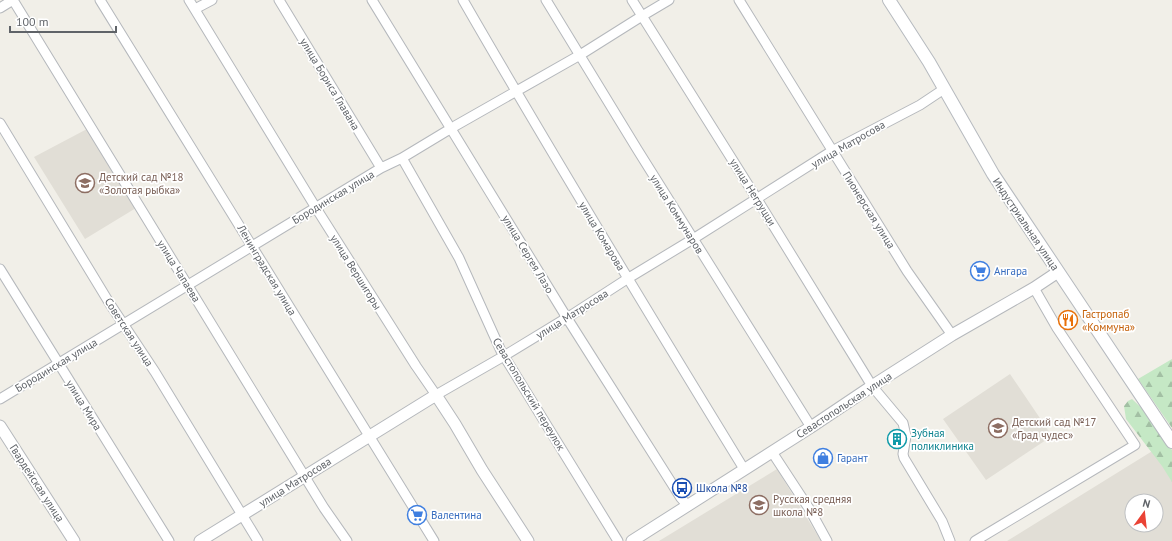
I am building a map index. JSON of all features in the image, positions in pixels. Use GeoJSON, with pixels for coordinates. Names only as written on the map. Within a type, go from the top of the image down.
{"type":"FeatureCollection","features":[{"type":"Feature","properties":{"kind":"main road","name":"Индустриальная улица"},"geometry":{"type":"LineString","coordinates":[[889,0],[944,89],[993,174],[1172,442]]}},
{"type":"Feature","properties":{"kind":"street"},"geometry":{"type":"LineString","coordinates":[[0,8],[13,0]]}},
{"type":"Feature","properties":{"kind":"street","name":"улица Чапаева"},"geometry":{"type":"LineString","coordinates":[[13,0],[306,476],[324,508],[347,541]]}},
{"type":"Feature","properties":{"kind":"street","name":"Ленинградская улица"},"geometry":{"type":"LineString","coordinates":[[100,0],[434,541]]}},
{"type":"Feature","properties":{"kind":"street","name":"улица Вершигоры"},"geometry":{"type":"LineString","coordinates":[[189,0],[316,208],[416,366],[455,424],[482,470],[528,541]]}},
{"type":"Feature","properties":{"kind":"street"},"geometry":{"type":"LineString","coordinates":[[195,9],[212,0]]}},
{"type":"Feature","properties":{"kind":"street","name":"улица Бориса Главана"},"geometry":{"type":"LineString","coordinates":[[279,0],[381,168]]}},
{"type":"Feature","properties":{"kind":"street","name":"улица Сергея Лазо"},"geometry":{"type":"LineString","coordinates":[[372,0],[567,318],[681,498],[688,506]]}},
{"type":"Feature","properties":{"kind":"street","name":"улица Комарова"},"geometry":{"type":"LineString","coordinates":[[463,0],[627,279],[744,469]]}},
{"type":"Feature","properties":{"kind":"street","name":"улица Коммунаров"},"geometry":{"type":"LineString","coordinates":[[546,0],[811,427]]}},
{"type":"Feature","properties":{"kind":"street","name":"улица Негруцци"},"geometry":{"type":"LineString","coordinates":[[632,0],[872,386],[903,424],[906,436],[903,454],[904,458],[942,521],[950,541]]}},
{"type":"Feature","properties":{"kind":"street","name":"Бородинская улица"},"geometry":{"type":"LineString","coordinates":[[0,399],[381,168],[402,158],[451,128],[580,55],[669,0]]}},
{"type":"Feature","properties":{"kind":"street","name":"Пионерская улица"},"geometry":{"type":"LineString","coordinates":[[739,0],[907,271],[952,335]]}},
{"type":"Feature","properties":{"kind":"street","name":"улица Матросова"},"geometry":{"type":"LineString","coordinates":[[200,541],[436,395],[567,318],[832,151],[920,105],[944,89]]}},
{"type":"Feature","properties":{"kind":"street","name":"Советская улица"},"geometry":{"type":"LineString","coordinates":[[0,123],[258,541]]}},
{"type":"Feature","properties":{"kind":"street","name":"Севастопольский переулок"},"geometry":{"type":"LineString","coordinates":[[402,158],[459,258],[504,356],[618,541]]}},
{"type":"Feature","properties":{"kind":"street","name":"улица Мира"},"geometry":{"type":"LineString","coordinates":[[0,269],[168,541]]}},
{"type":"Feature","properties":{"kind":"street","name":"Севастопольская улица"},"geometry":{"type":"LineString","coordinates":[[632,541],[952,335],[1034,288],[1058,272]]}},
{"type":"Feature","properties":{"kind":"street"},"geometry":{"type":"LineString","coordinates":[[975,541],[1135,445],[1057,328],[1034,288]]}},
{"type":"Feature","properties":{"kind":"street","name":"Гвардейская улица"},"geometry":{"type":"LineString","coordinates":[[0,426],[74,541]]}},
{"type":"Feature","properties":{"kind":"street"},"geometry":{"type":"LineString","coordinates":[[772,452],[810,510],[828,541]]}},
{"type":"Feature","properties":{"kind":"shaded area","name":"Детский сад №18 «Золотая рыбка»"},"geometry":{"type":"Polygon","coordinates":[[[87,129],[136,208],[85,239],[34,157],[87,129]]]}},
{"type":"Feature","properties":{"kind":"shaded area","name":"Детский сад №17 «Град чудес»"},"geometry":{"type":"Polygon","coordinates":[[[1010,374],[1052,436],[986,480],[943,419],[1010,374]]]}},
{"type":"Feature","properties":{"kind":"shaded area"},"geometry":{"type":"Polygon","coordinates":[[[1154,450],[1172,480],[1172,541],[1007,541],[1154,450]]]}},
{"type":"Feature","properties":{"kind":"shaded area","name":"Русская средняя школа №8"},"geometry":{"type":"Polygon","coordinates":[[[777,469],[821,541],[659,541],[777,469]]]}},
{"type":"Feature","properties":{"kind":"green space"},"geometry":{"type":"Polygon","coordinates":[[[1172,359],[1172,428],[1138,379],[1172,359]]]}},
{"type":"Feature","properties":{"kind":"green space"},"geometry":{"type":"Polygon","coordinates":[[[1132,399],[1150,416],[1172,450],[1172,482],[1162,466],[1126,419],[1124,406],[1132,399]]]}},
{"type":"Feature","properties":{"kind":"place","name":"Детский сад №18 «Золотая рыбка»"},"geometry":{"type":"Point","coordinates":[85,183]}},
{"type":"Feature","properties":{"kind":"place","name":"Ангара"},"geometry":{"type":"Point","coordinates":[980,271]}},
{"type":"Feature","properties":{"kind":"place","name":"Гастропаб «Коммуна»"},"geometry":{"type":"Point","coordinates":[1068,320]}},
{"type":"Feature","properties":{"kind":"place","name":"Детский сад №17 «Град чудес»"},"geometry":{"type":"Point","coordinates":[998,428]}},
{"type":"Feature","properties":{"kind":"place","name":"Зубная поликлиника"},"geometry":{"type":"Point","coordinates":[897,439]}},
{"type":"Feature","properties":{"kind":"place","name":"Гарант"},"geometry":{"type":"Point","coordinates":[823,458]}},
{"type":"Feature","properties":{"kind":"place","name":"Школа №8"},"geometry":{"type":"Point","coordinates":[682,488]}},
{"type":"Feature","properties":{"kind":"place","name":"Русская средняя школа №8"},"geometry":{"type":"Point","coordinates":[759,505]}},
{"type":"Feature","properties":{"kind":"place","name":"Валентина"},"geometry":{"type":"Point","coordinates":[417,515]}}]}
